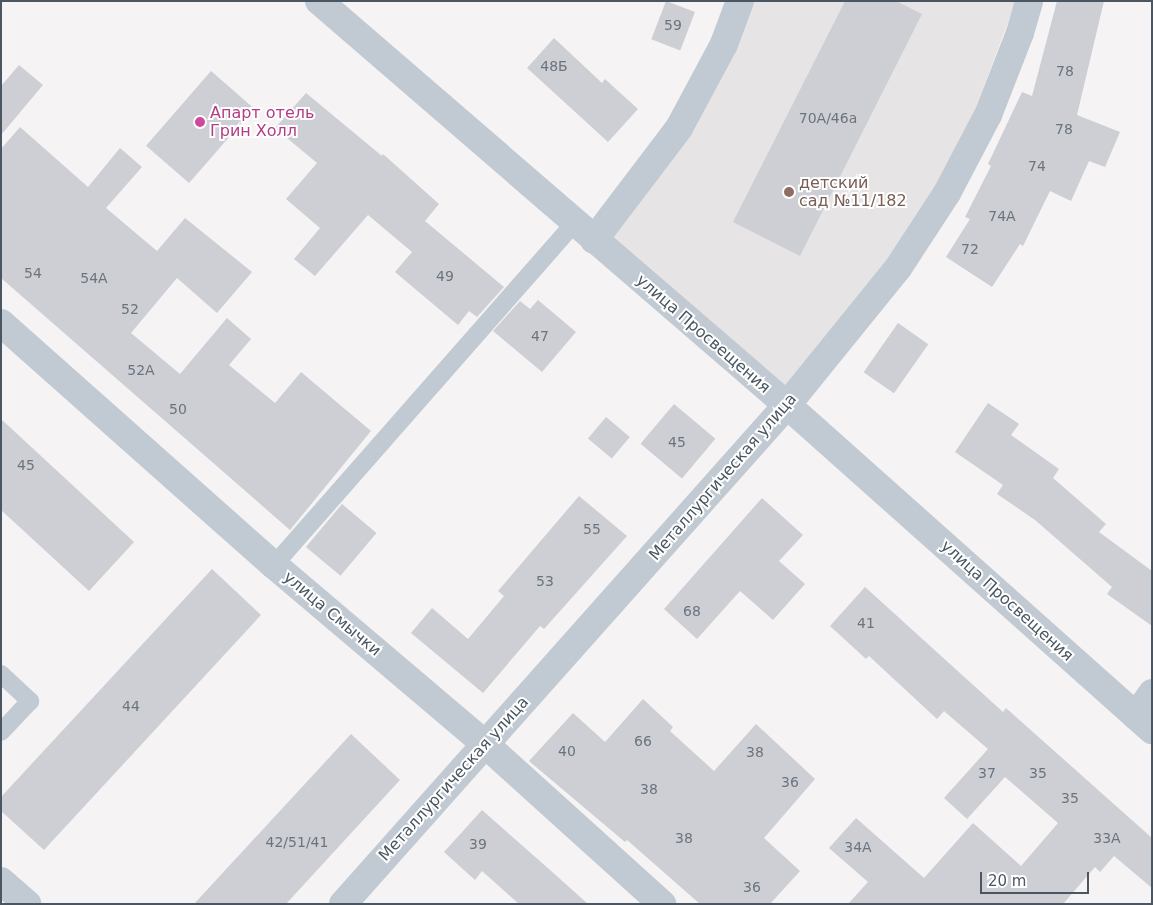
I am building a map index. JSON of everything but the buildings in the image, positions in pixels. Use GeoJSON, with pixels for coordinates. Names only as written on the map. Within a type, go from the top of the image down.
{"type":"FeatureCollection","features":[{"type":"Feature","properties":{"kind":"street","name":"улица Просвещения"},"geometry":{"type":"LineString","coordinates":[[319,1],[584,232],[787,405],[1144,723]]}},
{"type":"Feature","properties":{"kind":"street"},"geometry":{"type":"LineString","coordinates":[[584,232],[679,128],[724,44],[740,1]]}},
{"type":"Feature","properties":{"kind":"street","name":"Металлургическая улица"},"geometry":{"type":"LineString","coordinates":[[343,904],[787,405],[898,268],[947,193],[988,115],[1029,1]]}},
{"type":"Feature","properties":{"kind":"street","name":"улица Смычки"},"geometry":{"type":"LineString","coordinates":[[1,323],[274,565],[485,744],[662,904]]}},
{"type":"Feature","properties":{"kind":"street"},"geometry":{"type":"LineString","coordinates":[[1144,723],[1152,693]]}},
{"type":"Feature","properties":{"kind":"street"},"geometry":{"type":"LineString","coordinates":[[1,881],[27,904]]}},
{"type":"Feature","properties":{"kind":"lane"},"geometry":{"type":"LineString","coordinates":[[274,565],[584,232]]}},
{"type":"Feature","properties":{"kind":"lane"},"geometry":{"type":"LineString","coordinates":[[1,674],[30,701],[1,732]]}},
{"type":"Feature","properties":{"kind":"shaded area","name":"детский сад №11/182"},"geometry":{"type":"Polygon","coordinates":[[[753,1],[1016,1],[974,112],[935,187],[888,260],[786,386],[612,235],[735,48],[753,1]]]}},
{"type":"Feature","properties":{"kind":"place","name":"Апарт отель Грин Холл"},"geometry":{"type":"Point","coordinates":[200,122]}},
{"type":"Feature","properties":{"kind":"place","name":"детский сад №11/182"},"geometry":{"type":"Point","coordinates":[789,192]}}]}
